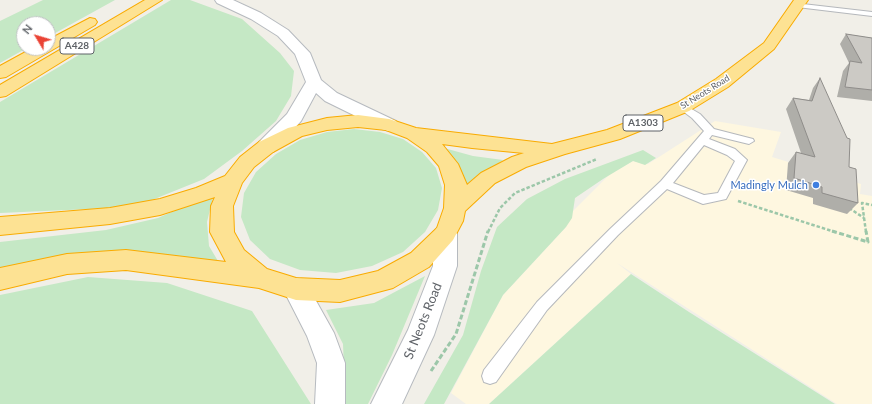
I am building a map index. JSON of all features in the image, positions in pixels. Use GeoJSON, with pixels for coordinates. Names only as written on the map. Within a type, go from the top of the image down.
{"type":"FeatureCollection","features":[{"type":"Feature","properties":{"kind":"highway","name":"A428"},"geometry":{"type":"LineString","coordinates":[[0,92],[154,0]]}},
{"type":"Feature","properties":{"kind":"highway","name":"St Neots Road"},"geometry":{"type":"LineString","coordinates":[[456,208],[488,178],[519,162],[559,149],[613,135],[683,107],[722,83],[769,46],[799,3]]}},
{"type":"Feature","properties":{"kind":"highway","name":"A428"},"geometry":{"type":"LineString","coordinates":[[56,41],[101,15]]}},
{"type":"Feature","properties":{"kind":"highway","name":"A428"},"geometry":{"type":"LineString","coordinates":[[0,73],[30,56]]}},
{"type":"Feature","properties":{"kind":"highway"},"geometry":{"type":"LineString","coordinates":[[0,279],[67,264],[126,260],[259,277],[296,290],[340,291],[384,280],[420,260],[445,234],[456,208],[456,185],[448,164],[434,147],[414,134],[389,125],[358,121],[326,124],[295,132],[266,147],[247,162],[232,181],[222,206],[222,232],[235,257],[259,277]]}},
{"type":"Feature","properties":{"kind":"highway","name":"St Neots Road"},"geometry":{"type":"LineString","coordinates":[[414,134],[472,142],[559,149]]}},
{"type":"Feature","properties":{"kind":"highway"},"geometry":{"type":"LineString","coordinates":[[0,226],[110,216],[160,207],[204,193],[232,181]]}},
{"type":"Feature","properties":{"kind":"street"},"geometry":{"type":"LineString","coordinates":[[222,0],[256,16],[283,32],[302,53],[314,82],[331,96],[389,125]]}},
{"type":"Feature","properties":{"kind":"street"},"geometry":{"type":"LineString","coordinates":[[266,147],[294,117],[314,82]]}},
{"type":"Feature","properties":{"kind":"street","name":"St Neots Road"},"geometry":{"type":"LineString","coordinates":[[386,404],[420,335],[445,266],[445,234]]}},
{"type":"Feature","properties":{"kind":"street"},"geometry":{"type":"LineString","coordinates":[[296,290],[320,333],[331,363],[330,404]]}},
{"type":"Feature","properties":{"kind":"lane"},"geometry":{"type":"LineString","coordinates":[[799,3],[872,14]]}},
{"type":"Feature","properties":{"kind":"lane"},"geometry":{"type":"LineString","coordinates":[[665,184],[703,200],[722,196],[741,160],[732,152],[706,136],[696,116],[683,107]]}},
{"type":"Feature","properties":{"kind":"lane"},"geometry":{"type":"LineString","coordinates":[[706,136],[749,141]]}},
{"type":"Feature","properties":{"kind":"lane"},"geometry":{"type":"LineString","coordinates":[[490,376],[542,306],[614,232],[665,184],[706,136]]}},
{"type":"Feature","properties":{"kind":"path"},"geometry":{"type":"LineString","coordinates":[[428,377],[456,334],[488,230],[500,208],[515,193],[599,158]]}},
{"type":"Feature","properties":{"kind":"path"},"geometry":{"type":"LineString","coordinates":[[722,196],[868,242],[862,203],[872,205]]}},
{"type":"Feature","properties":{"kind":"path"},"geometry":{"type":"LineString","coordinates":[[847,207],[864,218]]}},
{"type":"Feature","properties":{"kind":"shaded area"},"geometry":{"type":"Polygon","coordinates":[[[715,121],[781,132],[772,157],[861,184],[860,194],[872,196],[872,404],[837,404],[617,263],[631,274],[489,404],[466,404],[451,393],[503,295],[566,227],[572,212],[610,174],[633,161],[648,164],[715,121]]]}},
{"type":"Feature","properties":{"kind":"green space"},"geometry":{"type":"Polygon","coordinates":[[[43,0],[115,0],[56,33],[56,16],[16,16],[16,54],[0,63],[0,21],[43,0]]]}},
{"type":"Feature","properties":{"kind":"green space"},"geometry":{"type":"Polygon","coordinates":[[[171,0],[190,0],[242,19],[280,53],[294,71],[291,96],[276,121],[242,151],[204,179],[152,200],[113,208],[0,213],[0,102],[171,0]]]}},
{"type":"Feature","properties":{"kind":"green space"},"geometry":{"type":"Polygon","coordinates":[[[354,129],[380,132],[403,139],[422,152],[436,168],[442,188],[438,210],[425,232],[403,252],[372,266],[336,273],[300,270],[270,259],[250,240],[241,217],[244,193],[256,172],[276,154],[300,140],[327,132],[354,129]]]}},
{"type":"Feature","properties":{"kind":"green space"},"geometry":{"type":"Polygon","coordinates":[[[444,148],[473,156],[503,160],[467,187],[444,148]]]}},
{"type":"Feature","properties":{"kind":"green space"},"geometry":{"type":"Polygon","coordinates":[[[643,150],[656,158],[645,165],[633,161],[575,198],[572,218],[566,227],[503,295],[444,404],[424,404],[463,335],[481,271],[497,227],[527,199],[565,179],[643,150]]]}},
{"type":"Feature","properties":{"kind":"green space"},"geometry":{"type":"Polygon","coordinates":[[[214,193],[207,222],[209,246],[221,266],[94,252],[0,268],[0,242],[106,230],[158,218],[214,193]]]}},
{"type":"Feature","properties":{"kind":"green space"},"geometry":{"type":"Polygon","coordinates":[[[631,274],[689,312],[835,404],[489,404],[631,274]]]}},
{"type":"Feature","properties":{"kind":"green space"},"geometry":{"type":"Polygon","coordinates":[[[425,276],[392,355],[368,404],[342,404],[345,395],[343,344],[326,310],[374,303],[425,276]]]}},
{"type":"Feature","properties":{"kind":"green space"},"geometry":{"type":"Polygon","coordinates":[[[88,277],[167,283],[252,311],[311,404],[0,404],[0,295],[88,277]]]}},
{"type":"Feature","properties":{"kind":"building"},"geometry":{"type":"Polygon","coordinates":[[[846,34],[872,38],[872,90],[845,87],[850,61],[862,63],[846,34]]]}},
{"type":"Feature","properties":{"kind":"building"},"geometry":{"type":"Polygon","coordinates":[[[820,78],[847,138],[850,139],[849,167],[856,169],[858,203],[822,193],[822,187],[794,178],[796,152],[815,157],[793,98],[812,101],[820,78]]]}},
{"type":"Feature","properties":{"kind":"place","name":"Madingly Mulch"},"geometry":{"type":"Point","coordinates":[816,185]}}]}
